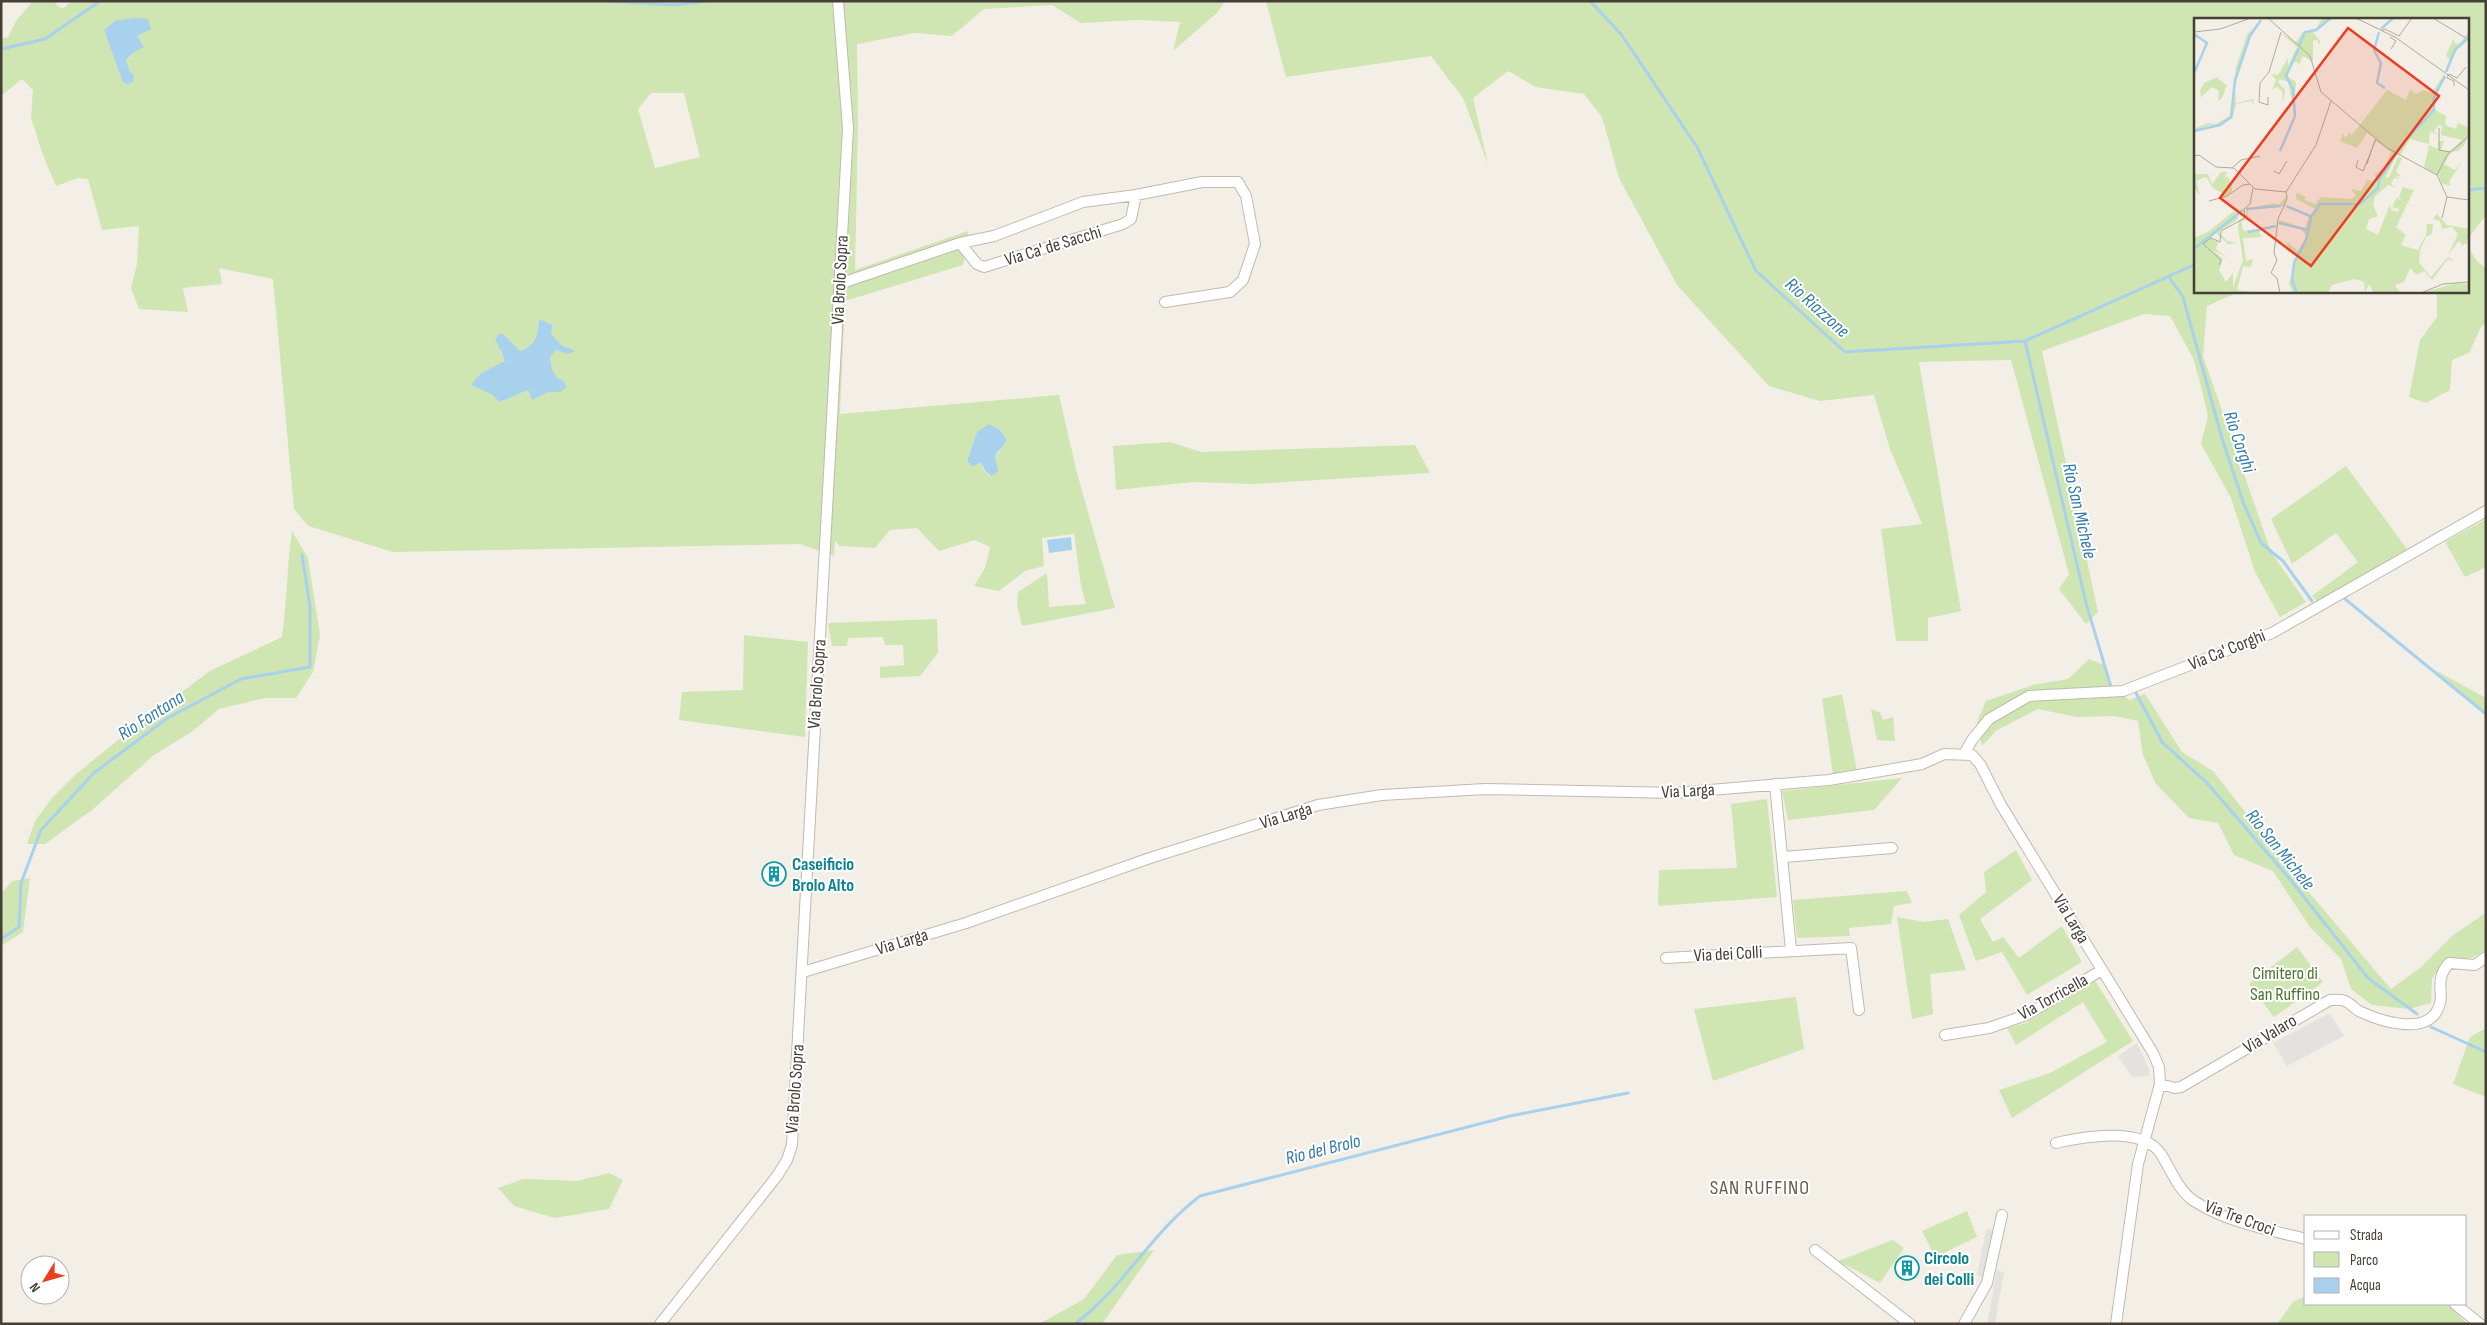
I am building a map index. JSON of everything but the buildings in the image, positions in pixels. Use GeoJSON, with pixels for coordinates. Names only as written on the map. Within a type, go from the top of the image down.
{"type":"FeatureCollection","features":[{"type":"Feature","properties":{"kind":"street","name":"Via Brolo Sopra"},"geometry":{"type":"LineString","coordinates":[[660,1324],[765,1192],[787,1160],[794,1129],[848,117],[838,1]]}},
{"type":"Feature","properties":{"kind":"street","name":"Via Ca' de Sacchi"},"geometry":{"type":"LineString","coordinates":[[839,284],[960,243],[994,236],[1083,202],[1136,195],[1202,182],[1238,182],[1246,196],[1255,244],[1243,280],[1230,292],[1166,302]]}},
{"type":"Feature","properties":{"kind":"street","name":"Via Ca' de Sacchi"},"geometry":{"type":"LineString","coordinates":[[960,243],[977,264],[984,267],[1123,224],[1131,219],[1136,195]]}},
{"type":"Feature","properties":{"kind":"street","name":"Via Ca' Corghi"},"geometry":{"type":"LineString","coordinates":[[1964,754],[1972,740],[1989,719],[2029,696],[2123,691],[2272,633],[2486,511]]}},
{"type":"Feature","properties":{"kind":"street","name":"Via Larga"},"geometry":{"type":"LineString","coordinates":[[802,972],[966,923],[1150,858],[1318,805],[1382,794],[1485,789],[1675,793],[1829,780],[1922,764],[1944,754],[1972,755],[1980,764],[2001,805],[2153,1053],[2159,1067],[2160,1084],[2143,1143],[2135,1182],[2116,1324]]}},
{"type":"Feature","properties":{"kind":"street"},"geometry":{"type":"LineString","coordinates":[[1775,784],[1784,857],[1791,950]]}},
{"type":"Feature","properties":{"kind":"street"},"geometry":{"type":"LineString","coordinates":[[1784,857],[1892,848]]}},
{"type":"Feature","properties":{"kind":"street","name":"Via dei Colli"},"geometry":{"type":"LineString","coordinates":[[1666,958],[1851,948],[1859,1010]]}},
{"type":"Feature","properties":{"kind":"street","name":"Via Valaro"},"geometry":{"type":"LineString","coordinates":[[2160,1084],[2175,1088],[2181,1087],[2330,1000],[2345,1001],[2360,1012],[2381,1019],[2402,1024],[2422,1022],[2436,1012],[2440,999],[2439,983],[2441,972],[2449,964],[2475,965],[2486,957]]}},
{"type":"Feature","properties":{"kind":"street","name":"Via Torricella"},"geometry":{"type":"LineString","coordinates":[[1945,1035],[1989,1028],[2026,1015],[2102,970]]}},
{"type":"Feature","properties":{"kind":"street"},"geometry":{"type":"LineString","coordinates":[[2056,1143],[2100,1135],[2143,1143]]}},
{"type":"Feature","properties":{"kind":"street","name":"Via Tre Croci"},"geometry":{"type":"LineString","coordinates":[[2143,1143],[2157,1149],[2184,1192],[2204,1207],[2251,1225],[2304,1238]]}},
{"type":"Feature","properties":{"kind":"street"},"geometry":{"type":"LineString","coordinates":[[1964,1324],[1987,1283],[2002,1215]]}},
{"type":"Feature","properties":{"kind":"street"},"geometry":{"type":"LineString","coordinates":[[1814,1250],[1910,1324]]}},
{"type":"Feature","properties":{"kind":"street"},"geometry":{"type":"LineString","coordinates":[[2456,1305],[2480,1324]]}},
{"type":"Feature","properties":{"kind":"green space"},"geometry":{"type":"Polygon","coordinates":[[[33,1],[53,1],[62,9],[72,1],[1225,1],[1217,13],[1173,51],[1180,22],[1137,20],[1081,23],[1052,5],[984,9],[952,36],[915,33],[857,44],[858,125],[855,270],[968,231],[969,241],[963,265],[845,301],[840,414],[1059,395],[1077,473],[1115,608],[1022,626],[1017,605],[1018,592],[1047,573],[1049,607],[1086,604],[1081,586],[1074,534],[1042,538],[1044,566],[1025,571],[999,591],[974,586],[985,568],[990,547],[975,540],[939,551],[917,528],[890,530],[875,548],[840,546],[835,541],[834,556],[800,544],[393,552],[308,526],[294,509],[273,279],[219,268],[222,284],[183,288],[188,312],[139,309],[131,288],[137,264],[139,226],[102,230],[88,179],[78,178],[56,186],[43,155],[31,118],[33,90],[22,79],[1,96],[1,39],[8,37],[16,21],[33,1]],[[104,30],[112,49],[130,72],[126,60],[134,52],[136,36],[143,31],[104,30]],[[651,93],[638,109],[655,168],[700,157],[684,93],[651,93]],[[539,320],[539,326],[533,343],[520,351],[502,333],[500,352],[506,361],[481,373],[491,394],[500,402],[528,390],[533,399],[549,392],[561,392],[552,369],[550,357],[556,350],[567,354],[551,334],[553,325],[539,320]],[[977,432],[967,461],[981,462],[984,471],[990,476],[997,472],[995,456],[1000,452],[977,432]]]}},
{"type":"Feature","properties":{"kind":"green space"},"geometry":{"type":"Polygon","coordinates":[[[1266,1],[2486,1],[2486,215],[2470,236],[2470,18],[2194,18],[2194,292],[2239,292],[2207,306],[2203,356],[2271,552],[2306,602],[2280,617],[2255,572],[2231,498],[2201,444],[2208,416],[2193,358],[2170,316],[2144,314],[2042,351],[2098,612],[2086,624],[2059,589],[2069,574],[2011,360],[1919,362],[1961,611],[1928,618],[1928,641],[1896,641],[1881,529],[1922,524],[1890,449],[1874,395],[1820,401],[1769,386],[1677,285],[1619,178],[1602,117],[1584,94],[1536,87],[1508,71],[1473,98],[1488,164],[1463,98],[1431,56],[1286,77],[1266,1]]]}},
{"type":"Feature","properties":{"kind":"green space"},"geometry":{"type":"Polygon","coordinates":[[[2470,250],[2477,261],[2486,268],[2486,323],[2481,327],[2469,353],[2452,360],[2450,390],[2426,403],[2409,397],[2420,340],[2437,317],[2437,292],[2470,292],[2470,250]]]}},
{"type":"Feature","properties":{"kind":"green space"},"geometry":{"type":"Polygon","coordinates":[[[1170,442],[1201,452],[1415,445],[1430,473],[1252,484],[1193,482],[1116,490],[1113,446],[1170,442]]]}},
{"type":"Feature","properties":{"kind":"green space"},"geometry":{"type":"Polygon","coordinates":[[[2346,466],[2407,549],[2317,602],[2312,596],[2358,562],[2336,533],[2292,564],[2271,519],[2346,466]]]}},
{"type":"Feature","properties":{"kind":"green space"},"geometry":{"type":"Polygon","coordinates":[[[2486,519],[2486,567],[2465,577],[2445,542],[2486,519]]]}},
{"type":"Feature","properties":{"kind":"green space"},"geometry":{"type":"Polygon","coordinates":[[[292,531],[308,558],[320,635],[313,672],[296,698],[265,698],[219,709],[193,731],[154,755],[92,810],[45,844],[27,844],[35,821],[52,798],[76,774],[137,725],[210,671],[282,637],[292,531]]]}},
{"type":"Feature","properties":{"kind":"green space"},"geometry":{"type":"Polygon","coordinates":[[[937,619],[938,653],[920,676],[880,678],[880,667],[904,665],[903,645],[885,645],[883,637],[848,638],[847,646],[832,646],[828,623],[937,619]]]}},
{"type":"Feature","properties":{"kind":"green space"},"geometry":{"type":"Polygon","coordinates":[[[744,635],[808,642],[805,737],[679,720],[682,692],[743,690],[744,635]]]}},
{"type":"Feature","properties":{"kind":"green space"},"geometry":{"type":"Polygon","coordinates":[[[2089,659],[2104,665],[2110,683],[2129,700],[2145,694],[2182,752],[2213,771],[2295,876],[2391,989],[2420,968],[2453,935],[2484,914],[2486,949],[2468,958],[2448,958],[2432,978],[2431,1003],[2409,1009],[2372,1005],[2351,989],[2341,959],[2310,927],[2273,871],[2234,855],[2218,823],[2189,818],[2156,784],[2143,755],[2138,721],[2114,716],[2076,717],[2038,709],[1997,730],[1982,746],[1977,722],[1986,701],[2033,685],[2068,679],[2089,659]]]}},
{"type":"Feature","properties":{"kind":"green space"},"geometry":{"type":"Polygon","coordinates":[[[2435,670],[2486,698],[2486,713],[2435,670]]]}},
{"type":"Feature","properties":{"kind":"green space"},"geometry":{"type":"Polygon","coordinates":[[[1842,694],[1857,770],[1833,775],[1822,699],[1842,694]]]}},
{"type":"Feature","properties":{"kind":"green space"},"geometry":{"type":"Polygon","coordinates":[[[1871,709],[1880,712],[1883,720],[1893,717],[1895,741],[1877,740],[1871,709]]]}},
{"type":"Feature","properties":{"kind":"green space"},"geometry":{"type":"Polygon","coordinates":[[[1902,778],[1874,810],[1788,820],[1782,791],[1902,778]]]}},
{"type":"Feature","properties":{"kind":"green space"},"geometry":{"type":"Polygon","coordinates":[[[1767,799],[1777,897],[1658,906],[1659,870],[1737,868],[1731,804],[1767,799]]]}},
{"type":"Feature","properties":{"kind":"green space"},"geometry":{"type":"Polygon","coordinates":[[[2016,850],[2032,880],[1980,919],[1993,942],[2003,937],[2019,958],[2062,926],[2082,962],[2027,995],[2002,952],[1976,961],[1959,915],[1986,892],[1984,872],[2016,850]]]}},
{"type":"Feature","properties":{"kind":"green space"},"geometry":{"type":"Polygon","coordinates":[[[30,878],[23,932],[1,946],[1,894],[12,881],[30,878]]]}},
{"type":"Feature","properties":{"kind":"green space"},"geometry":{"type":"Polygon","coordinates":[[[1907,891],[1912,903],[1894,906],[1891,924],[1849,928],[1850,936],[1797,938],[1793,900],[1907,891]]]}},
{"type":"Feature","properties":{"kind":"green space"},"geometry":{"type":"Polygon","coordinates":[[[1897,917],[1923,922],[1948,919],[1966,970],[1930,974],[1933,1014],[1912,1019],[1897,917]]]}},
{"type":"Feature","properties":{"kind":"green space","name":"Cimitero di San Ruffino"},"geometry":{"type":"Polygon","coordinates":[[[2297,947],[2323,982],[2274,1017],[2249,984],[2297,947]]]}},
{"type":"Feature","properties":{"kind":"green space"},"geometry":{"type":"Polygon","coordinates":[[[2094,979],[2133,1041],[2012,1118],[1999,1090],[2050,1073],[2107,1042],[2083,1002],[2016,1045],[2007,1028],[2026,1023],[2094,979]]]}},
{"type":"Feature","properties":{"kind":"green space"},"geometry":{"type":"Polygon","coordinates":[[[1796,997],[1804,1049],[1713,1081],[1694,1009],[1796,997]]]}},
{"type":"Feature","properties":{"kind":"green space"},"geometry":{"type":"Polygon","coordinates":[[[2486,1028],[2486,1097],[2453,1084],[2470,1037],[2486,1028]]]}},
{"type":"Feature","properties":{"kind":"green space"},"geometry":{"type":"Polygon","coordinates":[[[609,1173],[623,1180],[609,1209],[555,1218],[514,1206],[498,1188],[523,1179],[577,1181],[609,1173]]]}},
{"type":"Feature","properties":{"kind":"green space"},"geometry":{"type":"Polygon","coordinates":[[[1967,1211],[1977,1237],[1935,1257],[1922,1231],[1967,1211]]]}},
{"type":"Feature","properties":{"kind":"green space"},"geometry":{"type":"Polygon","coordinates":[[[1893,1240],[1904,1248],[1880,1283],[1838,1261],[1893,1240]]]}},
{"type":"Feature","properties":{"kind":"green space"},"geometry":{"type":"Polygon","coordinates":[[[1154,1250],[1102,1324],[1039,1324],[1084,1299],[1117,1255],[1154,1250]]]}},
{"type":"Feature","properties":{"kind":"green space"},"geometry":{"type":"Polygon","coordinates":[[[2304,1297],[2304,1305],[2448,1305],[2468,1324],[2277,1324],[2293,1302],[2304,1297]]]}},
{"type":"Feature","properties":{"kind":"shaded area"},"geometry":{"type":"Polygon","coordinates":[[[2330,1013],[2344,1036],[2287,1066],[2273,1043],[2330,1013]]]}},
{"type":"Feature","properties":{"kind":"shaded area"},"geometry":{"type":"Polygon","coordinates":[[[2137,1043],[2150,1071],[2148,1076],[2132,1077],[2118,1056],[2137,1043]]]}},
{"type":"Feature","properties":{"kind":"shaded area"},"geometry":{"type":"Polygon","coordinates":[[[1994,1229],[1984,1279],[1977,1275],[1986,1230],[1994,1229]]]}},
{"type":"Feature","properties":{"kind":"shaded area"},"geometry":{"type":"Polygon","coordinates":[[[1997,1270],[2004,1272],[1995,1324],[1987,1324],[1997,1270]]]}},
{"type":"Feature","properties":{"kind":"water"},"geometry":{"type":"Polygon","coordinates":[[[135,18],[148,19],[151,29],[137,36],[144,47],[134,52],[126,60],[130,72],[134,76],[133,82],[127,84],[123,82],[104,30],[115,21],[135,18]]]}},
{"type":"Feature","properties":{"kind":"water"},"geometry":{"type":"Polygon","coordinates":[[[539,319],[553,325],[551,334],[561,345],[575,351],[567,354],[556,350],[550,357],[552,369],[557,378],[562,380],[567,386],[561,392],[549,392],[532,400],[528,390],[500,402],[491,394],[471,385],[481,373],[505,361],[495,338],[502,333],[520,351],[525,349],[535,339],[539,319]]]}},
{"type":"Feature","properties":{"kind":"water"},"geometry":{"type":"Polygon","coordinates":[[[989,424],[1000,430],[1007,440],[995,456],[998,472],[991,476],[985,471],[981,462],[973,467],[967,461],[977,432],[989,424]]]}},
{"type":"Feature","properties":{"kind":"water"},"geometry":{"type":"Polygon","coordinates":[[[1071,537],[1072,550],[1049,553],[1047,540],[1071,537]]]}},
{"type":"Feature","properties":{"kind":"waterway","name":"Rio Riazzone"},"geometry":{"type":"LineString","coordinates":[[1,49],[45,39],[100,1]]}},
{"type":"Feature","properties":{"kind":"waterway","name":"Rio Riazzone"},"geometry":{"type":"LineString","coordinates":[[608,1],[674,5],[709,1]]}},
{"type":"Feature","properties":{"kind":"waterway","name":"Rio Riazzone"},"geometry":{"type":"LineString","coordinates":[[1590,1],[1621,34],[1697,147],[1756,271],[1845,352],[2025,341],[2194,265]]}},
{"type":"Feature","properties":{"kind":"waterway","name":"Rio Riazzone"},"geometry":{"type":"LineString","coordinates":[[2470,190],[2486,188]]}},
{"type":"Feature","properties":{"kind":"waterway","name":"Rio Corghi"},"geometry":{"type":"LineString","coordinates":[[2169,277],[2183,297],[2221,435],[2243,502],[2261,543],[2283,561],[2312,601]]}},
{"type":"Feature","properties":{"kind":"waterway","name":"Rio San Michele"},"geometry":{"type":"LineString","coordinates":[[2025,341],[2086,603],[2111,687]]}},
{"type":"Feature","properties":{"kind":"waterway","name":"Rio Fontana"},"geometry":{"type":"LineString","coordinates":[[1,939],[19,927],[21,883],[41,830],[94,773],[166,719],[241,679],[310,667],[310,606],[302,555]]}},
{"type":"Feature","properties":{"kind":"waterway","name":"Rio Corghi"},"geometry":{"type":"LineString","coordinates":[[2345,599],[2486,714]]}},
{"type":"Feature","properties":{"kind":"waterway","name":"Rio San Michele"},"geometry":{"type":"LineString","coordinates":[[2136,693],[2162,742],[2207,783],[2289,878],[2368,978],[2417,1014]]}},
{"type":"Feature","properties":{"kind":"waterway","name":"Rio San Michele"},"geometry":{"type":"LineString","coordinates":[[2431,1027],[2486,1052]]}},
{"type":"Feature","properties":{"kind":"waterway","name":"Rio del Brolo"},"geometry":{"type":"LineString","coordinates":[[1075,1324],[1108,1294],[1167,1226],[1200,1196],[1510,1116],[1628,1093]]}},
{"type":"Feature","properties":{"kind":"place","name":"Caseificio Brolo Alto"},"geometry":{"type":"Point","coordinates":[774,874]}},
{"type":"Feature","properties":{"kind":"place","name":"Circolo dei Colli"},"geometry":{"type":"Point","coordinates":[1907,1268]}},
{"type":"Feature","properties":{"kind":"district","name":"SAN RUFFINO"},"geometry":{"type":"Point","coordinates":[1760,1188]}}]}
